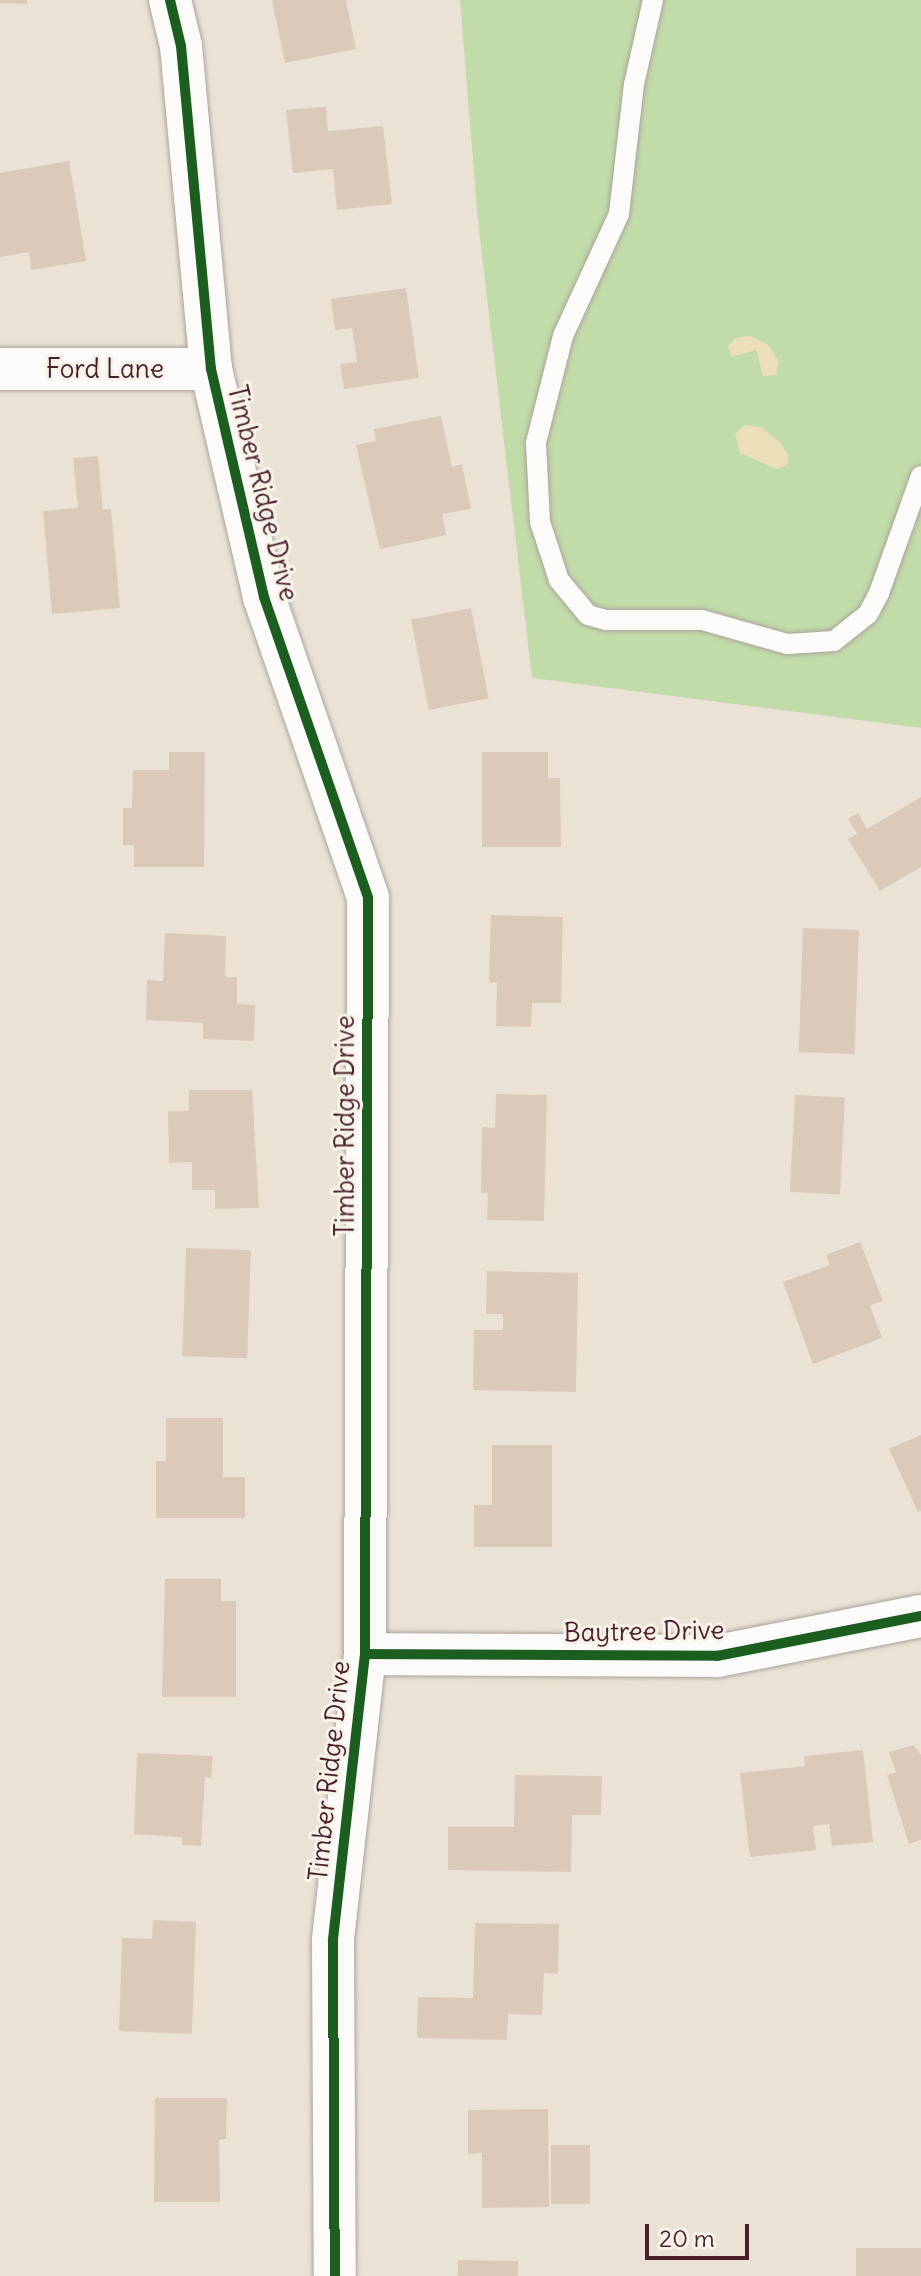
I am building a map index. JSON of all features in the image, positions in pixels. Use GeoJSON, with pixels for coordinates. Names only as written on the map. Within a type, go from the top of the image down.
{"type":"FeatureCollection","features":[{"type":"Feature","properties":{"kind":"street","name":"Timber Ridge Drive"},"geometry":{"type":"LineString","coordinates":[[170,0],[181,46],[211,369],[264,597],[368,898],[365,1654],[333,1941],[335,2276]]}},
{"type":"Feature","properties":{"kind":"street","name":"Ford Lane"},"geometry":{"type":"LineString","coordinates":[[0,369],[211,369]]}},
{"type":"Feature","properties":{"kind":"street","name":"Baytree Drive"},"geometry":{"type":"LineString","coordinates":[[365,1654],[717,1656],[921,1616]]}},
{"type":"Feature","properties":{"kind":"lane"},"geometry":{"type":"LineString","coordinates":[[653,0],[634,84],[619,214],[563,336],[536,443],[540,522],[559,580],[588,615],[606,620],[702,620],[787,644],[834,641],[868,614],[879,593],[921,476]]}},
{"type":"Feature","properties":{"kind":"green space"},"geometry":{"type":"Polygon","coordinates":[[[460,0],[921,0],[921,728],[532,678],[478,222],[460,0]]]}},
{"type":"Feature","properties":{"kind":"sand"},"geometry":{"type":"Polygon","coordinates":[[[750,336],[768,344],[779,362],[776,375],[763,376],[756,350],[731,357],[728,346],[736,338],[750,336]]]}},
{"type":"Feature","properties":{"kind":"sand"},"geometry":{"type":"Polygon","coordinates":[[[744,425],[761,427],[780,442],[789,456],[787,465],[776,469],[740,453],[735,434],[744,425]]]}},
{"type":"Feature","properties":{"kind":"building"},"geometry":{"type":"Polygon","coordinates":[[[0,0],[27,0],[27,4],[0,3],[0,0]]]}},
{"type":"Feature","properties":{"kind":"building"},"geometry":{"type":"Polygon","coordinates":[[[272,0],[346,0],[356,49],[285,63],[272,0]]]}},
{"type":"Feature","properties":{"kind":"building"},"geometry":{"type":"Polygon","coordinates":[[[326,107],[328,131],[383,126],[392,204],[337,210],[333,169],[293,173],[286,110],[326,107]]]}},
{"type":"Feature","properties":{"kind":"building"},"geometry":{"type":"Polygon","coordinates":[[[69,161],[86,261],[31,270],[29,252],[0,257],[0,173],[69,161]]]}},
{"type":"Feature","properties":{"kind":"building"},"geometry":{"type":"Polygon","coordinates":[[[406,288],[419,378],[344,389],[340,364],[357,362],[352,328],[335,330],[331,299],[406,288]]]}},
{"type":"Feature","properties":{"kind":"building"},"geometry":{"type":"Polygon","coordinates":[[[441,416],[452,467],[462,464],[471,509],[442,514],[446,535],[380,549],[356,445],[376,441],[374,429],[441,416]]]}},
{"type":"Feature","properties":{"kind":"building"},"geometry":{"type":"Polygon","coordinates":[[[98,456],[103,510],[111,509],[120,608],[52,614],[43,511],[78,508],[73,458],[98,456]]]}},
{"type":"Feature","properties":{"kind":"building"},"geometry":{"type":"Polygon","coordinates":[[[471,608],[489,698],[429,710],[411,620],[471,608]]]}},
{"type":"Feature","properties":{"kind":"building"},"geometry":{"type":"Polygon","coordinates":[[[169,752],[205,752],[204,867],[134,867],[134,845],[123,845],[123,808],[132,808],[133,770],[169,770],[169,752]]]}},
{"type":"Feature","properties":{"kind":"building"},"geometry":{"type":"Polygon","coordinates":[[[482,752],[548,752],[548,778],[560,778],[561,847],[482,847],[482,752]]]}},
{"type":"Feature","properties":{"kind":"building"},"geometry":{"type":"Polygon","coordinates":[[[921,797],[921,867],[880,891],[848,839],[857,834],[848,819],[858,813],[867,829],[921,797]]]}},
{"type":"Feature","properties":{"kind":"building"},"geometry":{"type":"Polygon","coordinates":[[[491,915],[563,917],[561,1003],[532,1003],[531,1027],[496,1026],[497,983],[489,982],[491,915]]]}},
{"type":"Feature","properties":{"kind":"building"},"geometry":{"type":"Polygon","coordinates":[[[803,928],[859,930],[855,1054],[799,1052],[803,928]]]}},
{"type":"Feature","properties":{"kind":"building"},"geometry":{"type":"Polygon","coordinates":[[[165,933],[226,936],[225,977],[237,977],[237,1004],[255,1005],[254,1041],[203,1039],[203,1023],[146,1020],[147,980],[163,981],[165,933]]]}},
{"type":"Feature","properties":{"kind":"building"},"geometry":{"type":"Polygon","coordinates":[[[189,1090],[252,1090],[259,1208],[215,1209],[215,1190],[192,1190],[192,1162],[169,1163],[168,1111],[189,1111],[189,1090]]]}},
{"type":"Feature","properties":{"kind":"building"},"geometry":{"type":"Polygon","coordinates":[[[496,1094],[547,1095],[544,1221],[487,1220],[488,1193],[481,1193],[482,1127],[495,1128],[496,1094]]]}},
{"type":"Feature","properties":{"kind":"building"},"geometry":{"type":"Polygon","coordinates":[[[795,1095],[845,1098],[840,1194],[790,1192],[795,1095]]]}},
{"type":"Feature","properties":{"kind":"building"},"geometry":{"type":"Polygon","coordinates":[[[860,1242],[883,1301],[870,1305],[882,1338],[813,1364],[783,1282],[830,1265],[826,1255],[860,1242]]]}},
{"type":"Feature","properties":{"kind":"building"},"geometry":{"type":"Polygon","coordinates":[[[186,1248],[251,1250],[247,1358],[182,1356],[186,1248]]]}},
{"type":"Feature","properties":{"kind":"building"},"geometry":{"type":"Polygon","coordinates":[[[487,1271],[578,1273],[576,1392],[473,1390],[474,1330],[503,1330],[503,1314],[486,1314],[487,1271]]]}},
{"type":"Feature","properties":{"kind":"building"},"geometry":{"type":"Polygon","coordinates":[[[166,1418],[223,1418],[223,1477],[245,1477],[245,1518],[156,1518],[156,1461],[166,1461],[166,1418]]]}},
{"type":"Feature","properties":{"kind":"building"},"geometry":{"type":"Polygon","coordinates":[[[921,1435],[921,1511],[918,1512],[889,1449],[921,1435]]]}},
{"type":"Feature","properties":{"kind":"building"},"geometry":{"type":"Polygon","coordinates":[[[492,1445],[552,1445],[552,1547],[474,1547],[474,1505],[492,1505],[492,1445]]]}},
{"type":"Feature","properties":{"kind":"building"},"geometry":{"type":"Polygon","coordinates":[[[165,1579],[221,1579],[221,1601],[236,1601],[236,1697],[162,1697],[165,1579]]]}},
{"type":"Feature","properties":{"kind":"building"},"geometry":{"type":"Polygon","coordinates":[[[914,1745],[921,1755],[921,1840],[909,1844],[887,1775],[896,1772],[889,1752],[914,1745]]]}},
{"type":"Feature","properties":{"kind":"building"},"geometry":{"type":"Polygon","coordinates":[[[863,1750],[873,1842],[832,1846],[829,1824],[813,1826],[816,1850],[750,1857],[740,1773],[805,1766],[804,1756],[863,1750]]]}},
{"type":"Feature","properties":{"kind":"building"},"geometry":{"type":"Polygon","coordinates":[[[137,1753],[213,1756],[211,1778],[205,1777],[201,1846],[182,1845],[182,1837],[134,1834],[137,1753]]]}},
{"type":"Feature","properties":{"kind":"building"},"geometry":{"type":"Polygon","coordinates":[[[515,1775],[602,1776],[601,1815],[572,1815],[571,1872],[448,1870],[448,1827],[514,1827],[515,1775]]]}},
{"type":"Feature","properties":{"kind":"building"},"geometry":{"type":"Polygon","coordinates":[[[153,1920],[196,1922],[192,2034],[119,2031],[122,1938],[152,1939],[153,1920]]]}},
{"type":"Feature","properties":{"kind":"building"},"geometry":{"type":"Polygon","coordinates":[[[475,1923],[559,1924],[558,1974],[544,1973],[542,2015],[508,2014],[507,2040],[417,2038],[418,1997],[473,1998],[475,1923]]]}},
{"type":"Feature","properties":{"kind":"building"},"geometry":{"type":"Polygon","coordinates":[[[155,2098],[227,2098],[226,2139],[219,2140],[220,2202],[154,2202],[155,2098]]]}},
{"type":"Feature","properties":{"kind":"building"},"geometry":{"type":"Polygon","coordinates":[[[548,2109],[549,2207],[482,2208],[482,2153],[468,2154],[468,2110],[548,2109]]]}},
{"type":"Feature","properties":{"kind":"building"},"geometry":{"type":"Polygon","coordinates":[[[551,2145],[590,2145],[590,2204],[551,2204],[551,2145]]]}},
{"type":"Feature","properties":{"kind":"building"},"geometry":{"type":"Polygon","coordinates":[[[856,2248],[921,2248],[921,2276],[856,2276],[856,2248]]]}},
{"type":"Feature","properties":{"kind":"building"},"geometry":{"type":"Polygon","coordinates":[[[458,2260],[518,2261],[518,2276],[458,2276],[458,2260]]]}},
{"type":"Feature","properties":{"kind":"cycle path"},"geometry":{"type":"LineString","coordinates":[[170,0],[181,46],[211,369],[264,597],[368,898],[365,1654],[333,1941],[335,2276]]}},
{"type":"Feature","properties":{"kind":"cycle path"},"geometry":{"type":"LineString","coordinates":[[365,1654],[717,1656],[921,1616]]}}]}
